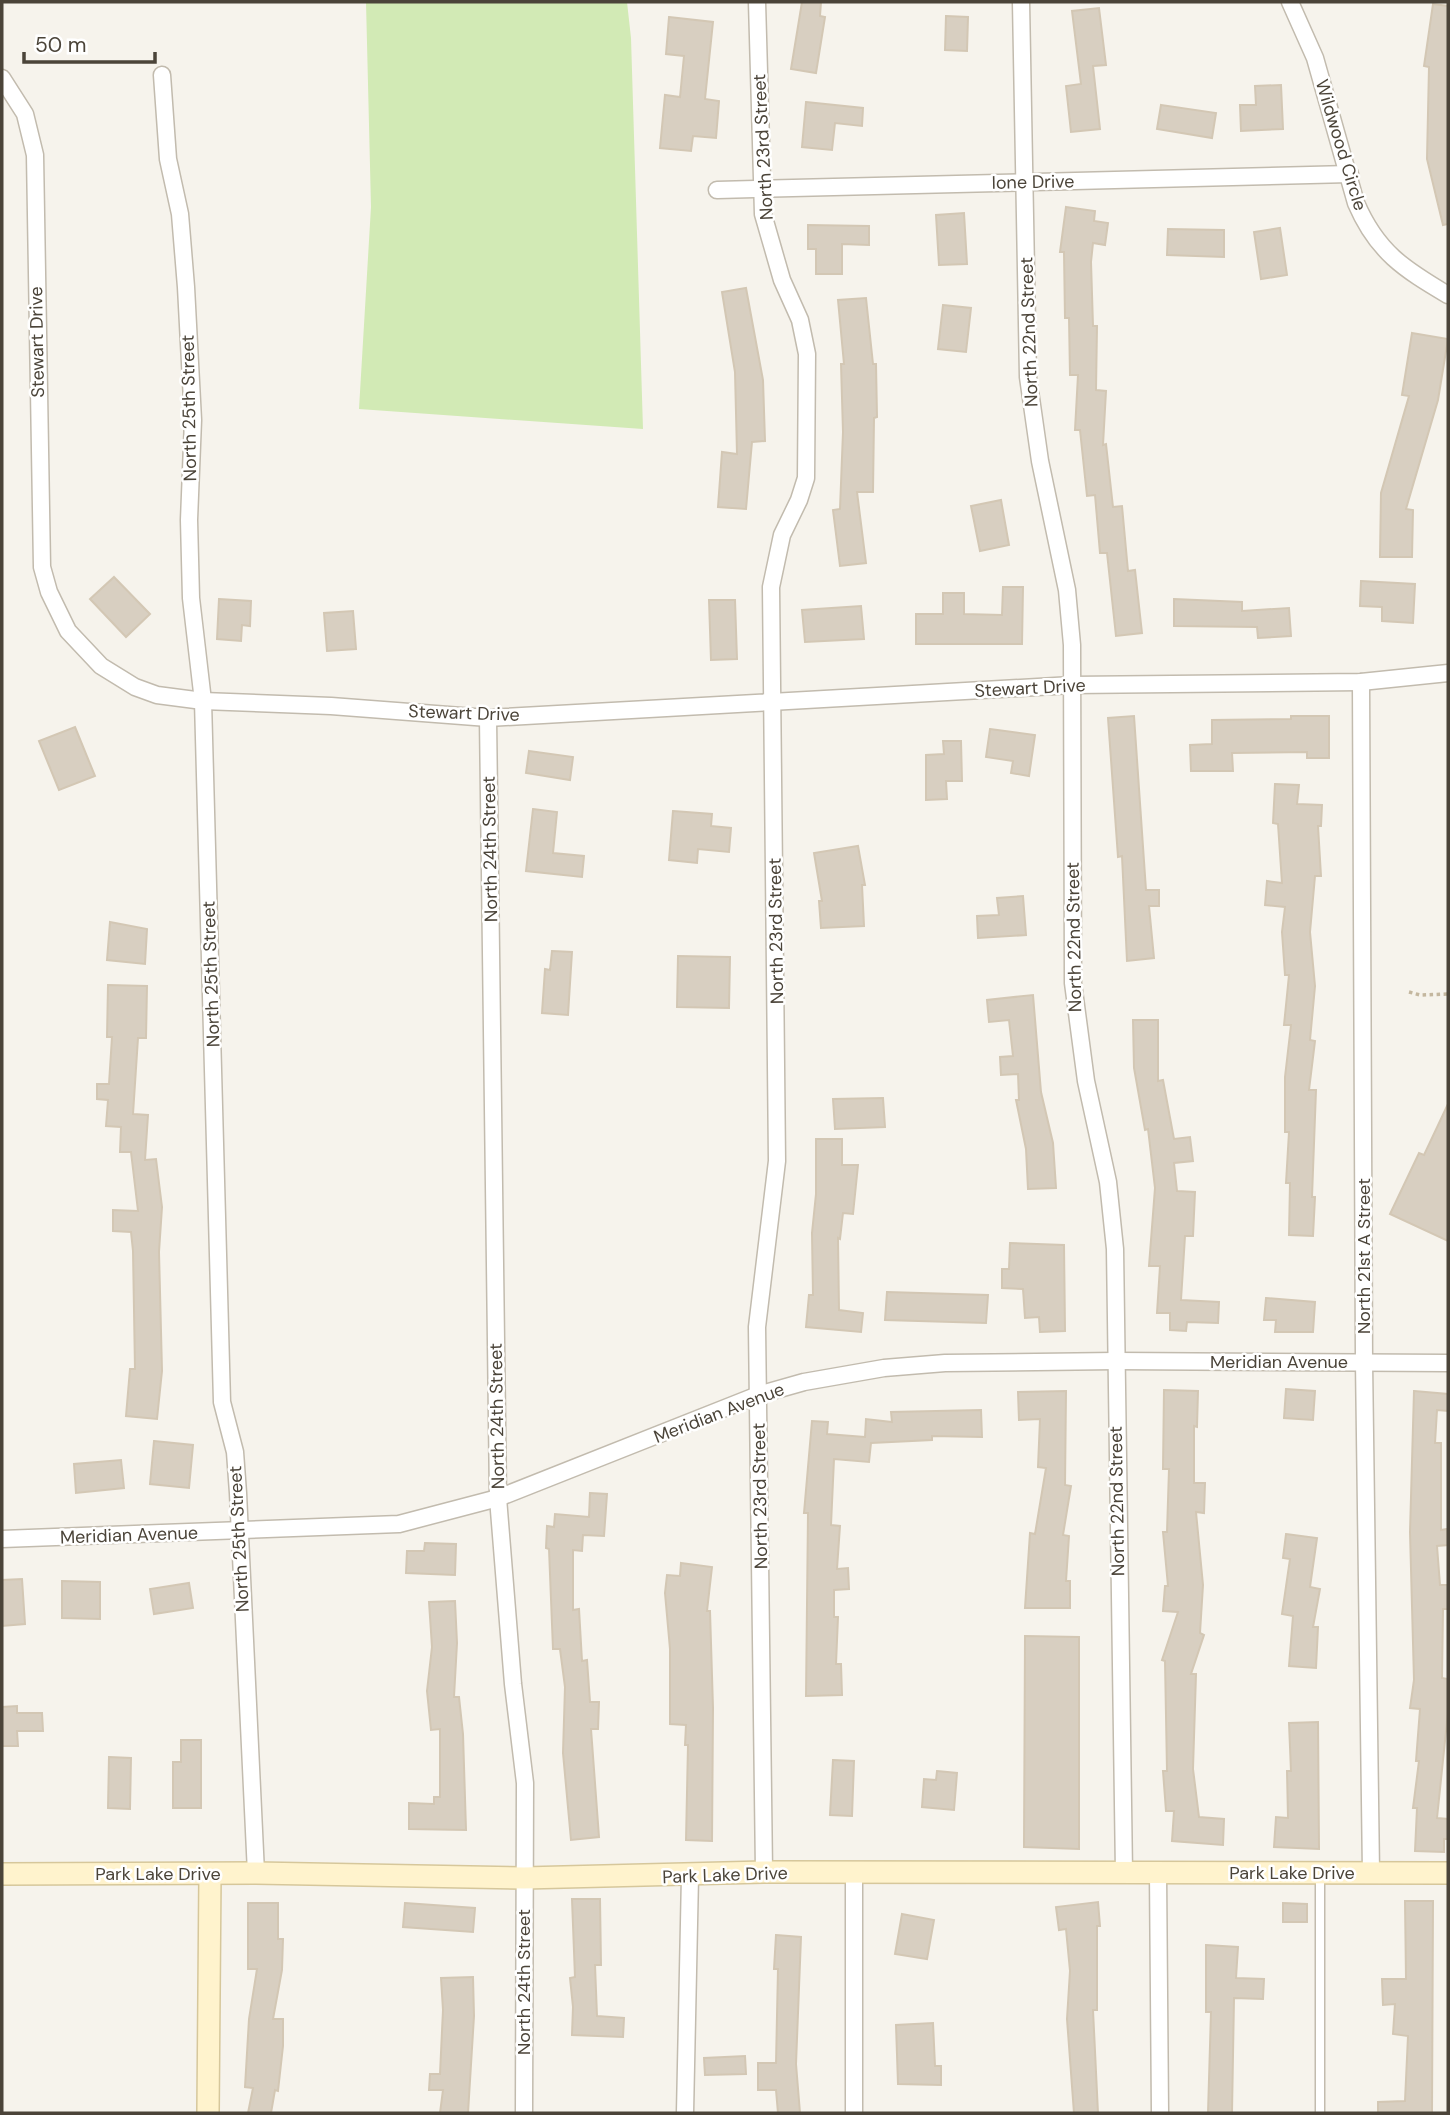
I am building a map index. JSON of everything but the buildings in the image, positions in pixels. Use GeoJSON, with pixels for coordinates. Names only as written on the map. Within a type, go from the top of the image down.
{"type":"FeatureCollection","features":[{"type":"Feature","properties":{"kind":"street","name":"North 23rd Street"},"geometry":{"type":"LineString","coordinates":[[757,2],[763,214],[771,247],[800,320],[807,354],[806,478],[782,535],[774,562],[771,587],[778,1161],[760,1283],[758,1395],[764,1872]]}},
{"type":"Feature","properties":{"kind":"street","name":"North 22nd Street"},"geometry":{"type":"LineString","coordinates":[[1021,2],[1028,377],[1040,461],[1067,590],[1072,685],[1073,983],[1086,1081],[1108,1182],[1115,1249],[1124,1873]]}},
{"type":"Feature","properties":{"kind":"street","name":"Wildwood Circle"},"geometry":{"type":"LineString","coordinates":[[1290,2],[1315,58],[1366,226],[1387,253],[1405,269],[1448,295]]}},
{"type":"Feature","properties":{"kind":"street","name":"North 25th Street"},"geometry":{"type":"LineString","coordinates":[[162,75],[168,159],[180,214],[193,420],[189,520],[191,597],[204,701],[222,1402],[235,1452],[256,1873]]}},
{"type":"Feature","properties":{"kind":"street","name":"Stewart Drive"},"geometry":{"type":"LineString","coordinates":[[2,78],[25,114],[35,155],[39,545],[48,593],[68,631],[82,649],[111,673],[157,695],[204,701],[331,706],[488,718],[1072,685],[1362,682],[1448,673]]}},
{"type":"Feature","properties":{"kind":"street","name":"Ione Drive"},"geometry":{"type":"LineString","coordinates":[[717,190],[1350,174]]}},
{"type":"Feature","properties":{"kind":"street","name":"North 21st A Street"},"geometry":{"type":"LineString","coordinates":[[1362,682],[1364,1362],[1371,1873]]}},
{"type":"Feature","properties":{"kind":"street","name":"North 24th Street"},"geometry":{"type":"LineString","coordinates":[[488,718],[498,1499],[513,1684],[525,1783],[524,2113]]}},
{"type":"Feature","properties":{"kind":"street","name":"Meridian Avenue"},"geometry":{"type":"LineString","coordinates":[[2,1539],[399,1524],[498,1499],[758,1395],[804,1382],[884,1368],[945,1363],[1116,1361],[1448,1363]]}},
{"type":"Feature","properties":{"kind":"street","name":"Park Lake Drive"},"geometry":{"type":"LineString","coordinates":[[2,1874],[256,1873],[524,1878],[690,1876],[764,1872],[1448,1874]]}},
{"type":"Feature","properties":{"kind":"street"},"geometry":{"type":"LineString","coordinates":[[854,1873],[854,2113]]}},
{"type":"Feature","properties":{"kind":"street"},"geometry":{"type":"LineString","coordinates":[[1158,1873],[1160,2113]]}},
{"type":"Feature","properties":{"kind":"street"},"geometry":{"type":"LineString","coordinates":[[208,2113],[211,1874]]}},
{"type":"Feature","properties":{"kind":"street"},"geometry":{"type":"LineString","coordinates":[[685,2113],[690,1876]]}},
{"type":"Feature","properties":{"kind":"lane"},"geometry":{"type":"LineString","coordinates":[[1320,1873],[1320,2113]]}},
{"type":"Feature","properties":{"kind":"path"},"geometry":{"type":"LineString","coordinates":[[1409,992],[1420,995],[1448,994]]}},
{"type":"Feature","properties":{"kind":"green space"},"geometry":{"type":"Polygon","coordinates":[[[366,2],[627,2],[631,38],[643,429],[359,409],[371,207],[366,2]]]}}]}
